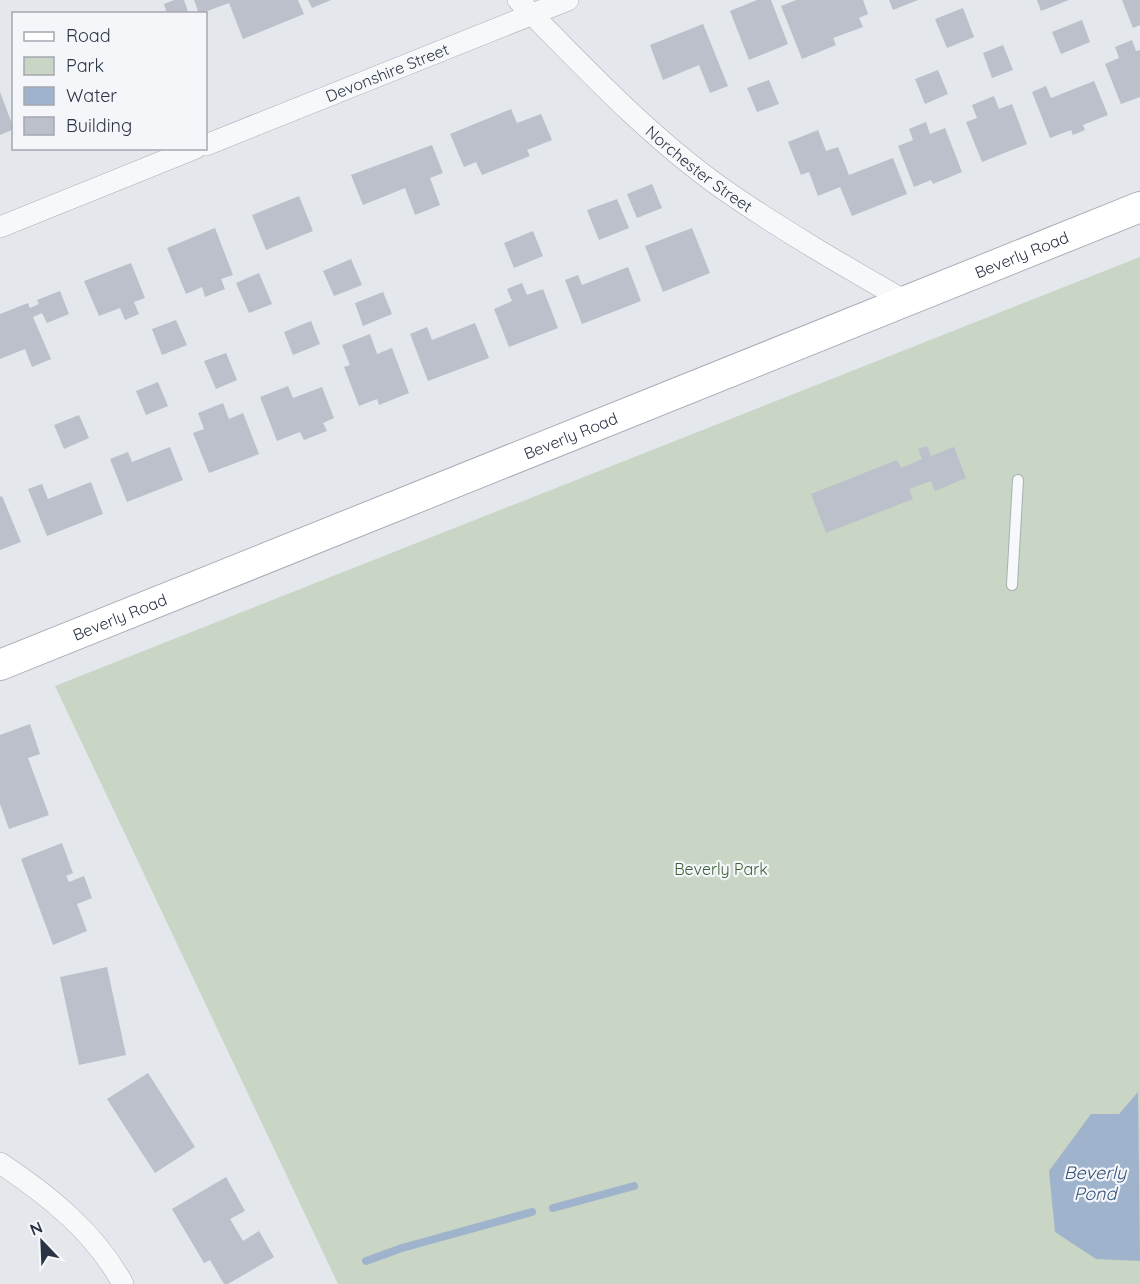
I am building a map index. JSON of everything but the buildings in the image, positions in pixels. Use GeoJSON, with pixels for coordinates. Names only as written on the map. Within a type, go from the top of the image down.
{"type":"FeatureCollection","features":[{"type":"Feature","properties":{"kind":"street","name":"Devonshire Street"},"geometry":{"type":"LineString","coordinates":[[207,145],[525,7],[568,0]]}},
{"type":"Feature","properties":{"kind":"street","name":"Norchester Street"},"geometry":{"type":"LineString","coordinates":[[525,7],[608,90],[671,147],[723,189],[797,237],[907,302]]}},
{"type":"Feature","properties":{"kind":"street"},"geometry":{"type":"LineString","coordinates":[[0,227],[191,150]]}},
{"type":"Feature","properties":{"kind":"street","name":"Beverly Road"},"geometry":{"type":"LineString","coordinates":[[0,665],[1140,207]]}},
{"type":"Feature","properties":{"kind":"street"},"geometry":{"type":"LineString","coordinates":[[0,1163],[63,1210],[103,1253],[123,1284]]}},
{"type":"Feature","properties":{"kind":"lane"},"geometry":{"type":"LineString","coordinates":[[1012,585],[1017,480]]}},
{"type":"Feature","properties":{"kind":"green space","name":"Beverly Park"},"geometry":{"type":"Polygon","coordinates":[[[1140,257],[1140,1284],[338,1284],[55,686],[1140,257]]]}},
{"type":"Feature","properties":{"kind":"water","name":"Beverly Pond"},"geometry":{"type":"Polygon","coordinates":[[[1138,1092],[1140,1261],[1096,1259],[1055,1232],[1049,1171],[1091,1114],[1119,1114],[1138,1092]]]}},
{"type":"Feature","properties":{"kind":"waterway"},"geometry":{"type":"LineString","coordinates":[[553,1208],[634,1186]]}},
{"type":"Feature","properties":{"kind":"waterway"},"geometry":{"type":"LineString","coordinates":[[366,1261],[402,1248],[532,1212]]}}]}
